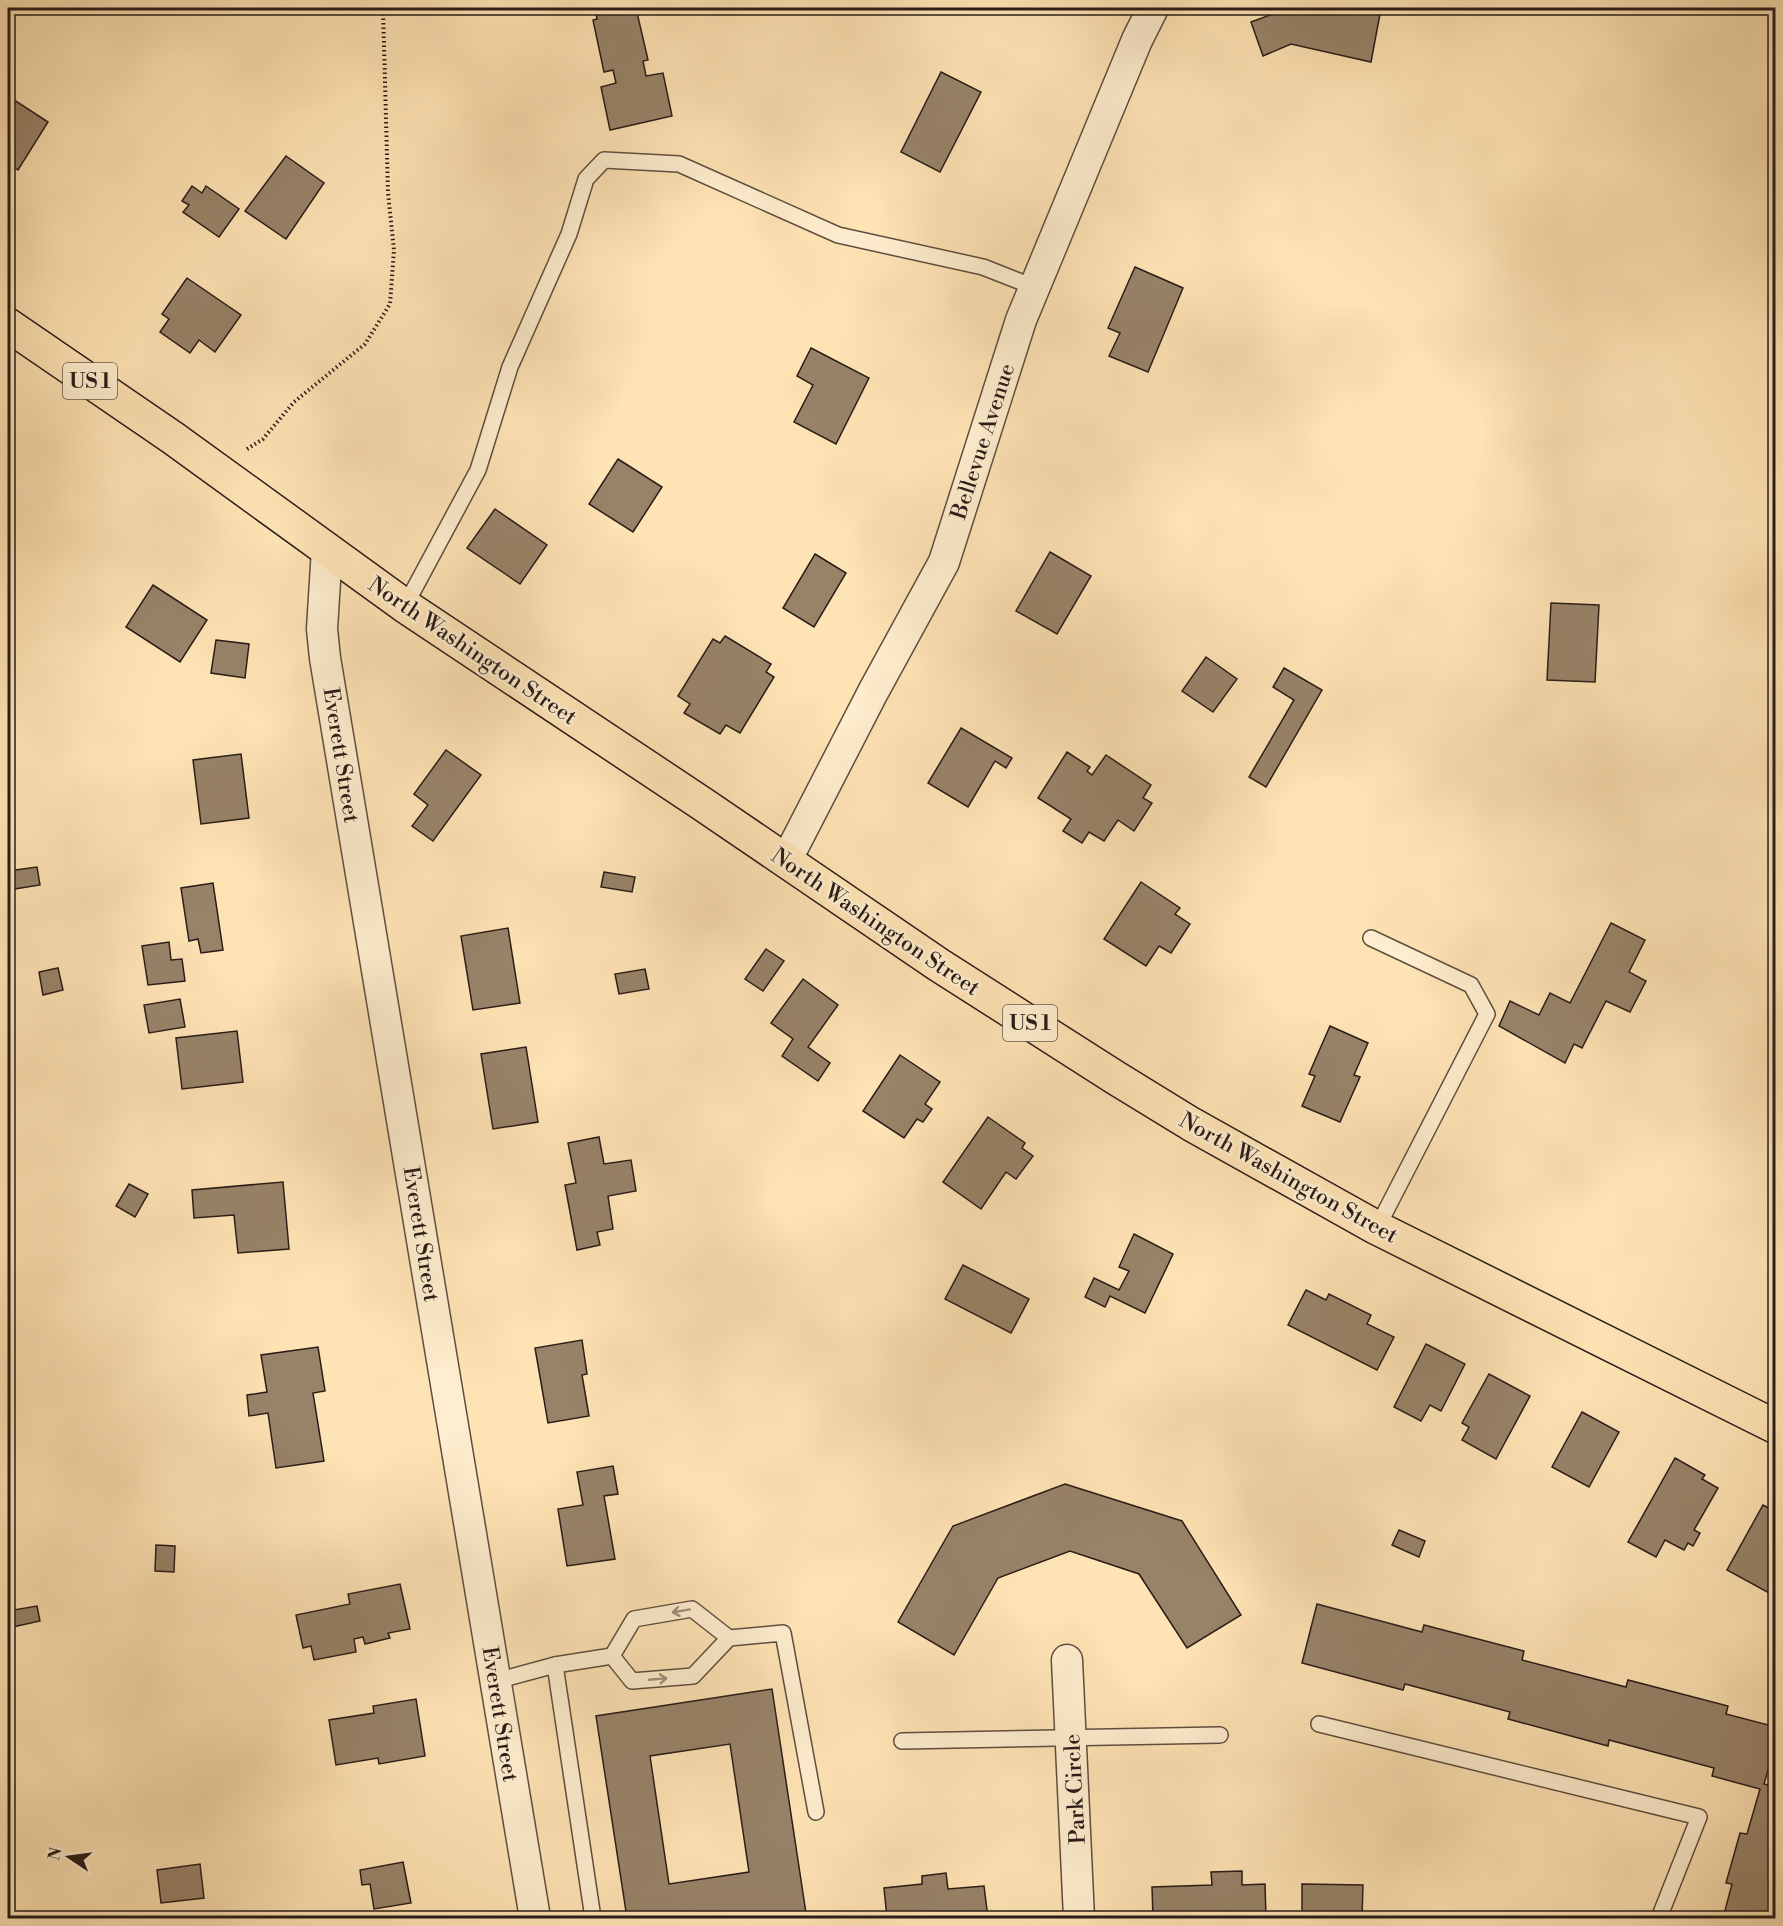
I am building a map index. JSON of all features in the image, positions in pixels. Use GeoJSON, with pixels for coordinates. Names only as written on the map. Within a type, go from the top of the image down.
{"type":"FeatureCollection","features":[{"type":"Feature","properties":{"kind":"main road","name":"North Washington Street"},"geometry":{"type":"LineString","coordinates":[[8,326],[173,438],[405,606],[939,965],[1116,1078],[1191,1124],[1377,1228],[1776,1427]]}},
{"type":"Feature","properties":{"kind":"street","name":"Bellevue Avenue"},"geometry":{"type":"LineString","coordinates":[[786,861],[873,692],[944,562],[1020,320],[1137,40],[1153,8]]}},
{"type":"Feature","properties":{"kind":"street","name":"Everett Street"},"geometry":{"type":"LineString","coordinates":[[327,549],[322,629],[325,658],[535,1918]]}},
{"type":"Feature","properties":{"kind":"street","name":"Park Circle"},"geometry":{"type":"LineString","coordinates":[[1068,1660],[1080,1918]]}},
{"type":"Feature","properties":{"kind":"lane"},"geometry":{"type":"LineString","coordinates":[[405,606],[478,470],[510,367],[569,234],[586,179],[604,160],[679,164],[838,235],[983,267],[1034,287]]}},
{"type":"Feature","properties":{"kind":"lane"},"geometry":{"type":"LineString","coordinates":[[1371,938],[1471,984],[1487,1014],[1377,1228]]}},
{"type":"Feature","properties":{"kind":"lane"},"geometry":{"type":"LineString","coordinates":[[612,1656],[633,1619],[692,1609],[729,1638]]}},
{"type":"Feature","properties":{"kind":"lane"},"geometry":{"type":"LineString","coordinates":[[612,1656],[632,1681],[693,1676],[729,1638],[783,1633],[816,1812]]}},
{"type":"Feature","properties":{"kind":"lane"},"geometry":{"type":"LineString","coordinates":[[496,1681],[555,1665],[612,1656]]}},
{"type":"Feature","properties":{"kind":"lane"},"geometry":{"type":"LineString","coordinates":[[555,1665],[593,1918]]}},
{"type":"Feature","properties":{"kind":"lane"},"geometry":{"type":"LineString","coordinates":[[1319,1724],[1699,1817],[1659,1918]]}},
{"type":"Feature","properties":{"kind":"lane"},"geometry":{"type":"LineString","coordinates":[[902,1741],[1220,1735]]}},
{"type":"Feature","properties":{"kind":"path"},"geometry":{"type":"LineString","coordinates":[[216,469],[263,439],[294,402],[365,344],[390,304],[394,250],[388,193],[383,8]]}},
{"type":"Feature","properties":{"kind":"building"},"geometry":{"type":"Polygon","coordinates":[[[595,8],[636,8],[648,60],[643,61],[646,76],[663,73],[672,116],[610,130],[601,87],[616,83],[613,70],[604,72],[593,20],[597,19],[595,8]]]}},
{"type":"Feature","properties":{"kind":"building"},"geometry":{"type":"Polygon","coordinates":[[[1281,8],[1344,8],[1380,14],[1371,62],[1291,44],[1263,56],[1251,22],[1281,11],[1281,8]]]}},
{"type":"Feature","properties":{"kind":"building"},"geometry":{"type":"Polygon","coordinates":[[[941,72],[981,92],[940,172],[901,152],[941,72]]]}},
{"type":"Feature","properties":{"kind":"building"},"geometry":{"type":"Polygon","coordinates":[[[8,96],[48,122],[18,170],[8,163],[8,96]]]}},
{"type":"Feature","properties":{"kind":"building"},"geometry":{"type":"Polygon","coordinates":[[[286,156],[324,183],[286,239],[245,211],[286,156]]]}},
{"type":"Feature","properties":{"kind":"building"},"geometry":{"type":"Polygon","coordinates":[[[192,186],[202,193],[206,186],[239,209],[219,237],[183,212],[189,205],[182,201],[192,186]]]}},
{"type":"Feature","properties":{"kind":"building"},"geometry":{"type":"Polygon","coordinates":[[[1135,267],[1183,288],[1148,372],[1109,356],[1120,333],[1108,328],[1135,267]]]}},
{"type":"Feature","properties":{"kind":"building"},"geometry":{"type":"Polygon","coordinates":[[[187,278],[241,315],[215,352],[199,340],[190,353],[160,332],[169,319],[162,314],[187,278]]]}},
{"type":"Feature","properties":{"kind":"building"},"geometry":{"type":"Polygon","coordinates":[[[811,348],[869,378],[836,444],[794,422],[813,385],[797,376],[811,348]]]}},
{"type":"Feature","properties":{"kind":"building"},"geometry":{"type":"Polygon","coordinates":[[[618,459],[662,487],[633,532],[589,504],[618,459]]]}},
{"type":"Feature","properties":{"kind":"building"},"geometry":{"type":"Polygon","coordinates":[[[495,509],[547,545],[520,584],[467,548],[495,509]]]}},
{"type":"Feature","properties":{"kind":"building"},"geometry":{"type":"Polygon","coordinates":[[[1050,552],[1091,576],[1057,634],[1016,611],[1050,552]]]}},
{"type":"Feature","properties":{"kind":"building"},"geometry":{"type":"Polygon","coordinates":[[[815,554],[846,573],[814,627],[783,608],[815,554]]]}},
{"type":"Feature","properties":{"kind":"building"},"geometry":{"type":"Polygon","coordinates":[[[153,585],[207,620],[180,662],[126,627],[153,585]]]}},
{"type":"Feature","properties":{"kind":"building"},"geometry":{"type":"Polygon","coordinates":[[[1551,603],[1599,605],[1595,682],[1547,680],[1551,603]]]}},
{"type":"Feature","properties":{"kind":"building"},"geometry":{"type":"Polygon","coordinates":[[[725,636],[771,664],[766,672],[774,677],[740,733],[726,725],[720,734],[684,713],[690,704],[678,696],[713,639],[720,643],[725,636]]]}},
{"type":"Feature","properties":{"kind":"building"},"geometry":{"type":"Polygon","coordinates":[[[216,640],[249,644],[245,678],[211,673],[216,640]]]}},
{"type":"Feature","properties":{"kind":"building"},"geometry":{"type":"Polygon","coordinates":[[[1206,657],[1237,679],[1213,712],[1182,691],[1206,657]]]}},
{"type":"Feature","properties":{"kind":"building"},"geometry":{"type":"Polygon","coordinates":[[[1284,668],[1322,690],[1266,787],[1249,777],[1294,700],[1273,687],[1284,668]]]}},
{"type":"Feature","properties":{"kind":"building"},"geometry":{"type":"Polygon","coordinates":[[[961,728],[1012,758],[1006,768],[995,761],[968,807],[928,783],[961,728]]]}},
{"type":"Feature","properties":{"kind":"building"},"geometry":{"type":"Polygon","coordinates":[[[446,750],[481,775],[433,841],[412,826],[428,805],[414,794],[446,750]]]}},
{"type":"Feature","properties":{"kind":"building"},"geometry":{"type":"Polygon","coordinates":[[[1067,752],[1090,767],[1087,771],[1092,775],[1106,755],[1151,785],[1143,798],[1152,803],[1134,831],[1118,820],[1104,841],[1089,832],[1082,843],[1063,831],[1071,819],[1038,798],[1067,752]]]}},
{"type":"Feature","properties":{"kind":"building"},"geometry":{"type":"Polygon","coordinates":[[[241,754],[249,818],[201,824],[193,760],[241,754]]]}},
{"type":"Feature","properties":{"kind":"building"},"geometry":{"type":"Polygon","coordinates":[[[37,867],[40,885],[8,890],[8,871],[37,867]]]}},
{"type":"Feature","properties":{"kind":"building"},"geometry":{"type":"Polygon","coordinates":[[[604,872],[635,877],[632,892],[601,887],[604,872]]]}},
{"type":"Feature","properties":{"kind":"building"},"geometry":{"type":"Polygon","coordinates":[[[1141,882],[1180,908],[1175,914],[1190,924],[1171,953],[1159,946],[1146,966],[1104,939],[1141,882]]]}},
{"type":"Feature","properties":{"kind":"building"},"geometry":{"type":"Polygon","coordinates":[[[213,883],[223,950],[201,953],[198,939],[189,941],[181,888],[213,883]]]}},
{"type":"Feature","properties":{"kind":"building"},"geometry":{"type":"Polygon","coordinates":[[[1611,923],[1645,940],[1629,972],[1646,981],[1630,1012],[1606,1001],[1582,1048],[1574,1044],[1565,1063],[1499,1026],[1510,1001],[1539,1015],[1550,993],[1570,1003],[1611,923]]]}},
{"type":"Feature","properties":{"kind":"building"},"geometry":{"type":"Polygon","coordinates":[[[508,928],[520,1003],[473,1010],[461,936],[508,928]]]}},
{"type":"Feature","properties":{"kind":"building"},"geometry":{"type":"Polygon","coordinates":[[[169,942],[171,960],[182,959],[185,981],[148,985],[142,946],[169,942]]]}},
{"type":"Feature","properties":{"kind":"building"},"geometry":{"type":"Polygon","coordinates":[[[766,949],[784,961],[763,991],[745,979],[766,949]]]}},
{"type":"Feature","properties":{"kind":"building"},"geometry":{"type":"Polygon","coordinates":[[[58,968],[63,990],[43,995],[39,972],[58,968]]]}},
{"type":"Feature","properties":{"kind":"building"},"geometry":{"type":"Polygon","coordinates":[[[645,969],[649,989],[619,994],[615,974],[645,969]]]}},
{"type":"Feature","properties":{"kind":"building"},"geometry":{"type":"Polygon","coordinates":[[[803,979],[838,1005],[808,1047],[830,1063],[818,1081],[782,1056],[793,1039],[771,1023],[803,979]]]}},
{"type":"Feature","properties":{"kind":"building"},"geometry":{"type":"Polygon","coordinates":[[[180,999],[185,1027],[149,1033],[144,1005],[180,999]]]}},
{"type":"Feature","properties":{"kind":"building"},"geometry":{"type":"Polygon","coordinates":[[[1330,1026],[1368,1043],[1354,1075],[1360,1077],[1340,1122],[1302,1106],[1315,1076],[1309,1074],[1330,1026]]]}},
{"type":"Feature","properties":{"kind":"building"},"geometry":{"type":"Polygon","coordinates":[[[237,1031],[243,1082],[182,1089],[176,1038],[237,1031]]]}},
{"type":"Feature","properties":{"kind":"building"},"geometry":{"type":"Polygon","coordinates":[[[526,1047],[538,1122],[493,1129],[481,1054],[526,1047]]]}},
{"type":"Feature","properties":{"kind":"building"},"geometry":{"type":"Polygon","coordinates":[[[900,1055],[940,1082],[925,1104],[932,1109],[923,1122],[917,1119],[904,1138],[863,1111],[900,1055]]]}},
{"type":"Feature","properties":{"kind":"building"},"geometry":{"type":"Polygon","coordinates":[[[988,1117],[1025,1143],[1022,1148],[1033,1156],[1016,1179],[1006,1172],[981,1209],[943,1182],[988,1117]]]}},
{"type":"Feature","properties":{"kind":"building"},"geometry":{"type":"Polygon","coordinates":[[[599,1137],[604,1164],[631,1160],[636,1191],[608,1196],[613,1229],[597,1232],[600,1245],[577,1250],[565,1185],[576,1183],[568,1143],[599,1137]]]}},
{"type":"Feature","properties":{"kind":"building"},"geometry":{"type":"Polygon","coordinates":[[[283,1182],[289,1249],[238,1253],[234,1215],[194,1218],[192,1190],[283,1182]]]}},
{"type":"Feature","properties":{"kind":"building"},"geometry":{"type":"Polygon","coordinates":[[[129,1184],[148,1194],[135,1217],[116,1206],[129,1184]]]}},
{"type":"Feature","properties":{"kind":"building"},"geometry":{"type":"Polygon","coordinates":[[[1134,1234],[1173,1254],[1145,1313],[1110,1296],[1105,1307],[1085,1297],[1094,1278],[1119,1290],[1129,1271],[1119,1267],[1134,1234]]]}},
{"type":"Feature","properties":{"kind":"building"},"geometry":{"type":"Polygon","coordinates":[[[963,1265],[1029,1299],[1011,1333],[945,1299],[963,1265]]]}},
{"type":"Feature","properties":{"kind":"building"},"geometry":{"type":"Polygon","coordinates":[[[1306,1290],[1326,1300],[1329,1294],[1371,1315],[1367,1324],[1394,1337],[1377,1370],[1288,1325],[1306,1290]]]}},
{"type":"Feature","properties":{"kind":"building"},"geometry":{"type":"Polygon","coordinates":[[[582,1340],[587,1374],[582,1375],[589,1416],[548,1423],[535,1348],[582,1340]]]}},
{"type":"Feature","properties":{"kind":"building"},"geometry":{"type":"Polygon","coordinates":[[[1426,1344],[1465,1364],[1441,1411],[1430,1405],[1421,1421],[1394,1407],[1426,1344]]]}},
{"type":"Feature","properties":{"kind":"building"},"geometry":{"type":"Polygon","coordinates":[[[318,1347],[325,1391],[313,1393],[324,1461],[276,1468],[268,1413],[249,1416],[247,1395],[267,1392],[261,1355],[318,1347]]]}},
{"type":"Feature","properties":{"kind":"building"},"geometry":{"type":"Polygon","coordinates":[[[1489,1374],[1530,1396],[1496,1459],[1462,1440],[1469,1427],[1462,1423],[1489,1374]]]}},
{"type":"Feature","properties":{"kind":"building"},"geometry":{"type":"Polygon","coordinates":[[[1582,1412],[1619,1432],[1589,1487],[1552,1467],[1582,1412]]]}},
{"type":"Feature","properties":{"kind":"building"},"geometry":{"type":"Polygon","coordinates":[[[1675,1458],[1705,1475],[1702,1479],[1718,1488],[1694,1530],[1700,1533],[1693,1546],[1688,1543],[1684,1550],[1665,1540],[1656,1557],[1628,1542],[1675,1458]]]}},
{"type":"Feature","properties":{"kind":"building"},"geometry":{"type":"Polygon","coordinates":[[[613,1466],[618,1494],[604,1496],[615,1559],[567,1566],[558,1509],[583,1505],[577,1472],[613,1466]]]}},
{"type":"Feature","properties":{"kind":"building"},"geometry":{"type":"Polygon","coordinates":[[[1065,1484],[1182,1521],[1241,1615],[1187,1648],[1139,1574],[1070,1551],[998,1578],[954,1655],[898,1622],[953,1526],[1065,1484]]]}},
{"type":"Feature","properties":{"kind":"building"},"geometry":{"type":"Polygon","coordinates":[[[1763,1505],[1776,1512],[1776,1586],[1771,1594],[1727,1570],[1763,1505]]]}},
{"type":"Feature","properties":{"kind":"building"},"geometry":{"type":"Polygon","coordinates":[[[1399,1530],[1425,1541],[1419,1557],[1392,1545],[1399,1530]]]}},
{"type":"Feature","properties":{"kind":"building"},"geometry":{"type":"Polygon","coordinates":[[[156,1545],[175,1546],[174,1572],[155,1571],[156,1545]]]}},
{"type":"Feature","properties":{"kind":"building"},"geometry":{"type":"Polygon","coordinates":[[[400,1584],[410,1629],[388,1633],[390,1638],[365,1644],[363,1637],[354,1639],[356,1652],[314,1660],[311,1646],[303,1648],[296,1615],[350,1604],[348,1594],[400,1584]]]}},
{"type":"Feature","properties":{"kind":"building"},"geometry":{"type":"Polygon","coordinates":[[[13,1602],[14,1610],[37,1606],[40,1621],[8,1628],[8,1603],[13,1602]]]}},
{"type":"Feature","properties":{"kind":"building"},"geometry":{"type":"Polygon","coordinates":[[[1317,1604],[1422,1632],[1424,1625],[1524,1651],[1522,1660],[1626,1687],[1628,1680],[1728,1706],[1726,1714],[1776,1727],[1776,1742],[1764,1784],[1776,1787],[1776,1918],[1723,1918],[1732,1884],[1726,1883],[1740,1833],[1747,1834],[1760,1789],[1712,1776],[1714,1768],[1609,1740],[1608,1746],[1508,1719],[1510,1712],[1405,1684],[1403,1690],[1302,1663],[1317,1604]]]}},
{"type":"Feature","properties":{"kind":"building"},"geometry":{"type":"Polygon","coordinates":[[[772,1689],[806,1913],[773,1918],[627,1918],[596,1716],[772,1689]],[[730,1744],[650,1756],[669,1884],[749,1872],[730,1744]]]}},
{"type":"Feature","properties":{"kind":"building"},"geometry":{"type":"Polygon","coordinates":[[[416,1699],[425,1756],[379,1764],[378,1758],[336,1765],[329,1720],[374,1713],[373,1706],[416,1699]]]}},
{"type":"Feature","properties":{"kind":"building"},"geometry":{"type":"Polygon","coordinates":[[[403,1862],[411,1903],[374,1909],[370,1884],[362,1885],[360,1870],[403,1862]]]}},
{"type":"Feature","properties":{"kind":"building"},"geometry":{"type":"Polygon","coordinates":[[[200,1864],[204,1898],[161,1903],[157,1870],[200,1864]]]}},
{"type":"Feature","properties":{"kind":"building"},"geometry":{"type":"Polygon","coordinates":[[[1242,1871],[1242,1885],[1265,1884],[1266,1918],[1153,1918],[1152,1887],[1212,1885],[1211,1872],[1242,1871]]]}},
{"type":"Feature","properties":{"kind":"building"},"geometry":{"type":"Polygon","coordinates":[[[946,1873],[948,1889],[984,1886],[988,1918],[887,1918],[884,1888],[922,1884],[922,1876],[946,1873]]]}},
{"type":"Feature","properties":{"kind":"building"},"geometry":{"type":"Polygon","coordinates":[[[1302,1884],[1363,1885],[1362,1918],[1302,1918],[1302,1884]]]}},
{"type":"Feature","properties":{"kind":"building"},"geometry":{"type":"Polygon","coordinates":[[[409,1912],[410,1918],[386,1918],[386,1916],[409,1912]]]}}]}
